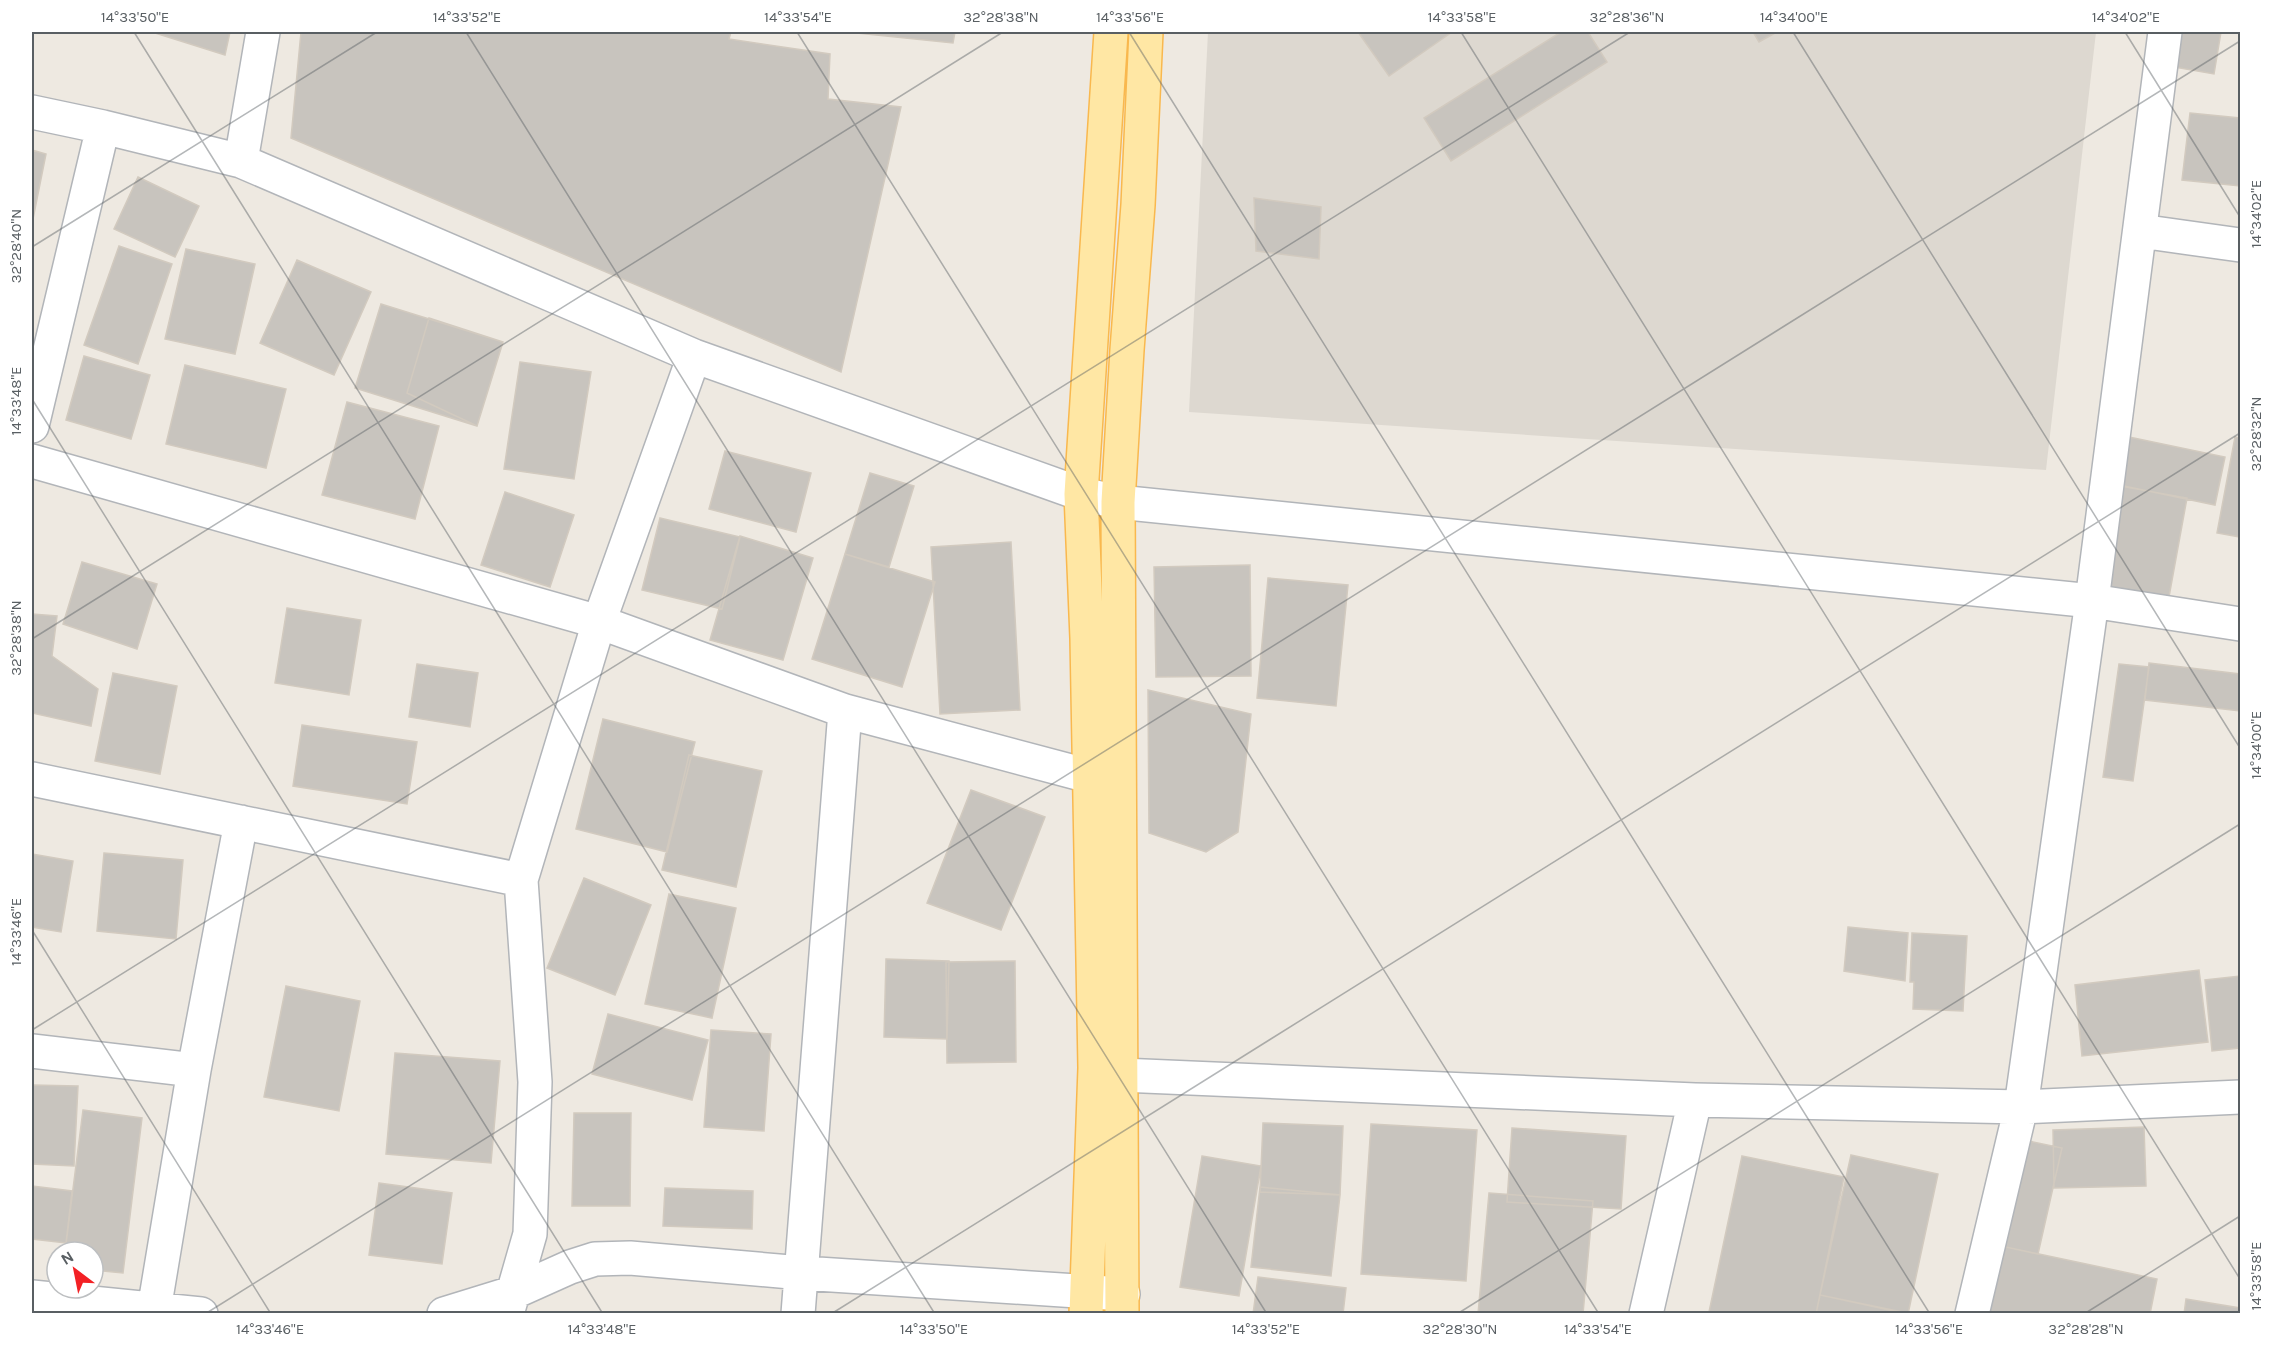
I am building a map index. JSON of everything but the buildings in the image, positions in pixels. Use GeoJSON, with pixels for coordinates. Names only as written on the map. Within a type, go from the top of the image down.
{"type":"FeatureCollection","features":[{"type":"Feature","properties":{"kind":"main road"},"geometry":{"type":"LineString","coordinates":[[1086,1303],[1095,1068],[1081,494],[1111,32]]}},
{"type":"Feature","properties":{"kind":"main road"},"geometry":{"type":"LineString","coordinates":[[1122,1304],[1118,502],[1138,205],[1146,32]]}},
{"type":"Feature","properties":{"kind":"street"},"geometry":{"type":"LineString","coordinates":[[241,161],[263,32]]}},
{"type":"Feature","properties":{"kind":"street"},"geometry":{"type":"LineString","coordinates":[[1972,1314],[2021,1107],[2092,601],[2165,32]]}},
{"type":"Feature","properties":{"kind":"street"},"geometry":{"type":"LineString","coordinates":[[32,112],[241,161],[694,356],[1081,494],[1118,502],[2092,601],[2241,624]]}},
{"type":"Feature","properties":{"kind":"street"},"geometry":{"type":"LineString","coordinates":[[32,426],[103,127]]}},
{"type":"Feature","properties":{"kind":"street"},"geometry":{"type":"LineString","coordinates":[[2139,231],[2241,245]]}},
{"type":"Feature","properties":{"kind":"street"},"geometry":{"type":"LineString","coordinates":[[509,1303],[530,1234],[535,1082],[521,880],[599,622],[694,356]]}},
{"type":"Feature","properties":{"kind":"street"},"geometry":{"type":"LineString","coordinates":[[32,461],[599,622],[845,711],[1089,776]]}},
{"type":"Feature","properties":{"kind":"street"},"geometry":{"type":"LineString","coordinates":[[798,1314],[845,711]]}},
{"type":"Feature","properties":{"kind":"street"},"geometry":{"type":"LineString","coordinates":[[32,779],[521,880]]}},
{"type":"Feature","properties":{"kind":"street"},"geometry":{"type":"LineString","coordinates":[[154,1310],[194,1070],[241,822]]}},
{"type":"Feature","properties":{"kind":"street"},"geometry":{"type":"LineString","coordinates":[[32,1051],[194,1070]]}},
{"type":"Feature","properties":{"kind":"street"},"geometry":{"type":"LineString","coordinates":[[1121,1075],[1695,1100],[2021,1107],[2241,1097]]}},
{"type":"Feature","properties":{"kind":"street"},"geometry":{"type":"LineString","coordinates":[[1646,1314],[1695,1100]]}},
{"type":"Feature","properties":{"kind":"street"},"geometry":{"type":"LineString","coordinates":[[444,1314],[509,1303],[595,1258],[630,1258],[802,1272],[1086,1303],[1122,1304]]}},
{"type":"Feature","properties":{"kind":"street"},"geometry":{"type":"LineString","coordinates":[[32,1297],[201,1314]]}},
{"type":"Feature","properties":{"kind":"shaded area"},"geometry":{"type":"Polygon","coordinates":[[[1208,32],[2096,32],[2046,470],[1189,412],[1208,32]]]}}]}
